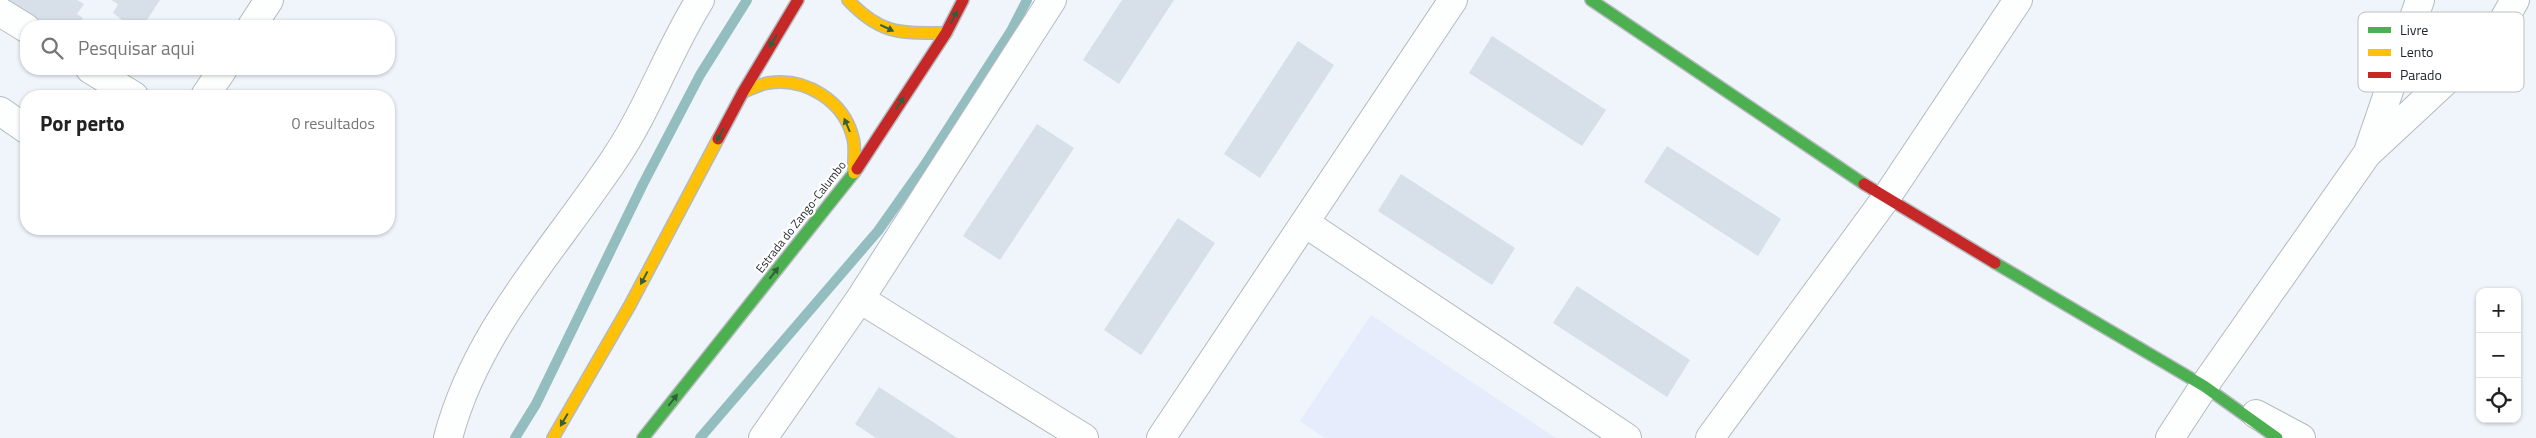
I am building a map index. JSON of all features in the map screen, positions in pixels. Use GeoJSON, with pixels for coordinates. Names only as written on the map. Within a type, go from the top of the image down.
{"type":"FeatureCollection","features":[{"type":"Feature","properties":{"kind":"main road"},"geometry":{"type":"LineString","coordinates":[[553,438],[630,305],[743,92],[798,0]]}},
{"type":"Feature","properties":{"kind":"main road"},"geometry":{"type":"LineString","coordinates":[[848,0],[865,18],[897,33],[946,33]]}},
{"type":"Feature","properties":{"kind":"main road","name":"Estrada do Zango-Calumbo"},"geometry":{"type":"LineString","coordinates":[[643,438],[854,173],[946,33],[963,0]]}},
{"type":"Feature","properties":{"kind":"main road"},"geometry":{"type":"LineString","coordinates":[[1591,0],[1886,198],[2204,386],[2278,438]]}},
{"type":"Feature","properties":{"kind":"main road"},"geometry":{"type":"LineString","coordinates":[[743,92],[769,83],[795,83],[823,92],[842,113],[853,139],[854,173]]}},
{"type":"Feature","properties":{"kind":"street"},"geometry":{"type":"LineString","coordinates":[[256,20],[269,0]]}},
{"type":"Feature","properties":{"kind":"street"},"geometry":{"type":"LineString","coordinates":[[448,438],[455,410],[474,365],[505,310],[615,159],[700,0]]}},
{"type":"Feature","properties":{"kind":"street"},"geometry":{"type":"LineString","coordinates":[[763,438],[860,299],[1052,0]]}},
{"type":"Feature","properties":{"kind":"street"},"geometry":{"type":"LineString","coordinates":[[1161,438],[1453,0]]}},
{"type":"Feature","properties":{"kind":"street"},"geometry":{"type":"LineString","coordinates":[[1710,438],[1886,198],[2018,0]]}},
{"type":"Feature","properties":{"kind":"street"},"geometry":{"type":"LineString","coordinates":[[2416,12],[2420,0]]}},
{"type":"Feature","properties":{"kind":"street"},"geometry":{"type":"LineString","coordinates":[[2508,12],[2515,0]]}},
{"type":"Feature","properties":{"kind":"street"},"geometry":{"type":"LineString","coordinates":[[0,12],[20,24]]}},
{"type":"Feature","properties":{"kind":"street"},"geometry":{"type":"LineString","coordinates":[[100,75],[124,90]]}},
{"type":"Feature","properties":{"kind":"street"},"geometry":{"type":"LineString","coordinates":[[209,90],[219,75]]}},
{"type":"Feature","properties":{"kind":"street"},"geometry":{"type":"LineString","coordinates":[[2367,154],[2388,92]]}},
{"type":"Feature","properties":{"kind":"street"},"geometry":{"type":"LineString","coordinates":[[2170,438],[2204,386],[2367,154],[2434,92]]}},
{"type":"Feature","properties":{"kind":"street"},"geometry":{"type":"LineString","coordinates":[[0,111],[20,125]]}},
{"type":"Feature","properties":{"kind":"street"},"geometry":{"type":"LineString","coordinates":[[1304,223],[1627,438]]}},
{"type":"Feature","properties":{"kind":"street"},"geometry":{"type":"LineString","coordinates":[[860,299],[1084,438]]}},
{"type":"Feature","properties":{"kind":"street"},"geometry":{"type":"LineString","coordinates":[[2204,386],[2301,438]]}},
{"type":"Feature","properties":{"kind":"shaded area"},"geometry":{"type":"Polygon","coordinates":[[[1371,315],[1556,438],[1325,438],[1300,421],[1371,315]]]}},
{"type":"Feature","properties":{"kind":"building"},"geometry":{"type":"Polygon","coordinates":[[[3,0],[77,0],[84,4],[77,14],[83,18],[82,20],[34,20],[3,0]]]}},
{"type":"Feature","properties":{"kind":"building"},"geometry":{"type":"Polygon","coordinates":[[[111,0],[160,0],[147,20],[122,20],[113,13],[118,4],[111,0]]]}},
{"type":"Feature","properties":{"kind":"building"},"geometry":{"type":"Polygon","coordinates":[[[1122,0],[1174,0],[1119,84],[1083,60],[1122,0]]]}},
{"type":"Feature","properties":{"kind":"building"},"geometry":{"type":"Polygon","coordinates":[[[1492,36],[1606,110],[1582,146],[1469,73],[1492,36]]]}},
{"type":"Feature","properties":{"kind":"building"},"geometry":{"type":"Polygon","coordinates":[[[1298,41],[1334,65],[1260,178],[1224,154],[1298,41]]]}},
{"type":"Feature","properties":{"kind":"building"},"geometry":{"type":"Polygon","coordinates":[[[1037,124],[1074,148],[1000,260],[963,236],[1037,124]]]}},
{"type":"Feature","properties":{"kind":"building"},"geometry":{"type":"Polygon","coordinates":[[[1667,146],[1781,219],[1758,256],[1644,182],[1667,146]]]}},
{"type":"Feature","properties":{"kind":"building"},"geometry":{"type":"Polygon","coordinates":[[[1401,174],[1515,248],[1492,285],[1378,211],[1401,174]]]}},
{"type":"Feature","properties":{"kind":"building"},"geometry":{"type":"Polygon","coordinates":[[[1178,218],[1215,243],[1141,355],[1104,330],[1178,218]]]}},
{"type":"Feature","properties":{"kind":"building"},"geometry":{"type":"Polygon","coordinates":[[[1577,286],[1690,360],[1667,397],[1553,323],[1577,286]]]}},
{"type":"Feature","properties":{"kind":"building"},"geometry":{"type":"Polygon","coordinates":[[[879,387],[957,438],[876,438],[855,424],[879,387]]]}},
{"type":"Feature","properties":{"kind":"waterway"},"geometry":{"type":"LineString","coordinates":[[515,438],[536,404],[643,184],[700,75],[747,0]]}},
{"type":"Feature","properties":{"kind":"waterway"},"geometry":{"type":"LineString","coordinates":[[700,438],[878,231],[924,166],[1011,31],[1027,0]]}},
{"type":"Feature","properties":{"kind":"traffic: fast"},"geometry":{"type":"LineString","coordinates":[[1591,0],[1864,184]]}},
{"type":"Feature","properties":{"kind":"traffic: fast"},"geometry":{"type":"LineString","coordinates":[[643,438],[857,169]]}},
{"type":"Feature","properties":{"kind":"traffic: fast"},"geometry":{"type":"LineString","coordinates":[[1995,263],[2204,386],[2277,438]]}},
{"type":"Feature","properties":{"kind":"traffic: slow"},"geometry":{"type":"LineString","coordinates":[[848,0],[871,20],[892,30],[916,33],[946,33]]}},
{"type":"Feature","properties":{"kind":"traffic: slow"},"geometry":{"type":"LineString","coordinates":[[743,92],[759,85],[782,82],[796,84],[821,94],[841,113],[848,125],[854,142],[854,173]]}},
{"type":"Feature","properties":{"kind":"traffic: slow"},"geometry":{"type":"LineString","coordinates":[[553,438],[630,305],[718,139]]}},
{"type":"Feature","properties":{"kind":"traffic: jam"},"geometry":{"type":"LineString","coordinates":[[718,139],[743,92],[798,0]]}},
{"type":"Feature","properties":{"kind":"traffic: jam"},"geometry":{"type":"LineString","coordinates":[[857,169],[946,33],[963,0]]}},
{"type":"Feature","properties":{"kind":"traffic: jam"},"geometry":{"type":"LineString","coordinates":[[1864,184],[1995,263]]}}]}
